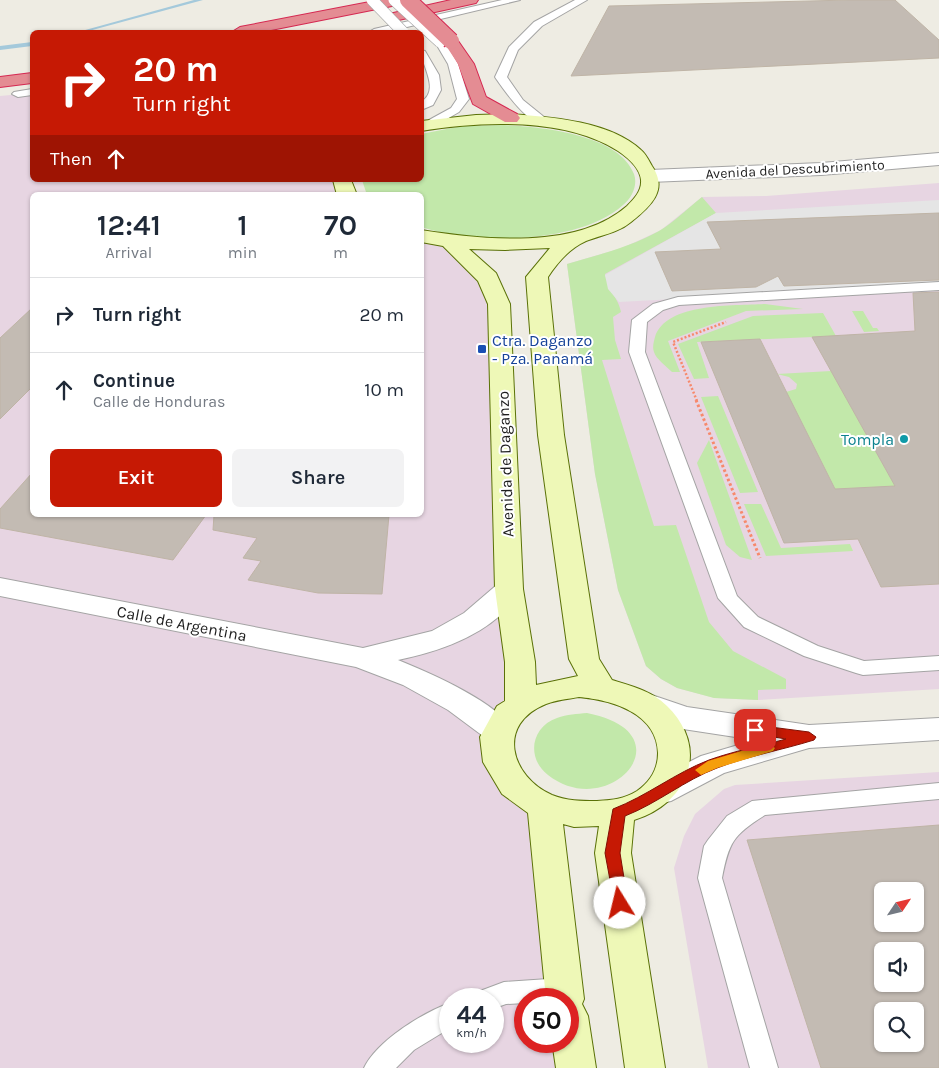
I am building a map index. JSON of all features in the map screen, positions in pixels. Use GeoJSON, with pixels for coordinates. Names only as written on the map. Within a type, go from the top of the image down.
{"type":"FeatureCollection","features":[{"type":"Feature","properties":{"kind":"highway"},"geometry":{"type":"LineString","coordinates":[[250,30],[402,0]]}},
{"type":"Feature","properties":{"kind":"highway"},"geometry":{"type":"LineString","coordinates":[[408,0],[466,64],[479,100],[511,118]]}},
{"type":"Feature","properties":{"kind":"highway"},"geometry":{"type":"LineString","coordinates":[[369,28],[470,0]]}},
{"type":"Feature","properties":{"kind":"highway"},"geometry":{"type":"LineString","coordinates":[[0,67],[30,63]]}},
{"type":"Feature","properties":{"kind":"highway"},"geometry":{"type":"LineString","coordinates":[[0,82],[30,78]]}},
{"type":"Feature","properties":{"kind":"highway"},"geometry":{"type":"LineString","coordinates":[[0,96],[28,93]]}},
{"type":"Feature","properties":{"kind":"main road"},"geometry":{"type":"LineString","coordinates":[[424,237],[451,243],[494,246],[537,244],[577,237],[612,225],[636,210],[649,194],[650,176],[638,158],[615,142],[582,129],[543,121],[511,118],[458,119],[427,124]]}},
{"type":"Feature","properties":{"kind":"main road"},"geometry":{"type":"LineString","coordinates":[[577,237],[553,254],[537,277],[550,435],[584,659],[601,688]]}},
{"type":"Feature","properties":{"kind":"main road","name":"Avenida de Daganzo"},"geometry":{"type":"LineString","coordinates":[[451,243],[488,278],[498,304],[509,589],[520,662],[521,703]]}},
{"type":"Feature","properties":{"kind":"main road"},"geometry":{"type":"LineString","coordinates":[[579,686],[601,688],[639,702],[655,713],[667,726],[674,742],[676,759],[670,777],[659,792],[641,804],[618,812],[593,816],[568,813],[544,806],[524,795],[508,781],[499,764],[496,747],[498,731],[507,716],[521,703],[538,694],[559,688],[579,686]]}},
{"type":"Feature","properties":{"kind":"main road"},"geometry":{"type":"LineString","coordinates":[[544,806],[564,988]]}},
{"type":"Feature","properties":{"kind":"main road"},"geometry":{"type":"LineString","coordinates":[[618,812],[613,853],[645,1068]]}},
{"type":"Feature","properties":{"kind":"main road"},"geometry":{"type":"LineString","coordinates":[[574,1053],[576,1068]]}},
{"type":"Feature","properties":{"kind":"street","name":"Avenida del Descubrimiento"},"geometry":{"type":"LineString","coordinates":[[650,176],[821,170],[939,160]]}},
{"type":"Feature","properties":{"kind":"street","name":"Calle de Argentina"},"geometry":{"type":"LineString","coordinates":[[0,587],[363,658],[414,678],[459,702],[498,731]]}},
{"type":"Feature","properties":{"kind":"street","name":"Calle de Argentina"},"geometry":{"type":"LineString","coordinates":[[363,658],[434,643],[465,628],[488,611],[509,589]]}},
{"type":"Feature","properties":{"kind":"street"},"geometry":{"type":"LineString","coordinates":[[639,702],[683,718],[809,737],[939,729]]}},
{"type":"Feature","properties":{"kind":"street"},"geometry":{"type":"LineString","coordinates":[[659,792],[713,764],[809,737]]}},
{"type":"Feature","properties":{"kind":"lane"},"geometry":{"type":"LineString","coordinates":[[372,0],[401,30]]}},
{"type":"Feature","properties":{"kind":"lane"},"geometry":{"type":"LineString","coordinates":[[394,0],[446,42],[464,99],[455,110],[427,124]]}},
{"type":"Feature","properties":{"kind":"lane"},"geometry":{"type":"LineString","coordinates":[[369,28],[515,0]]}},
{"type":"Feature","properties":{"kind":"lane"},"geometry":{"type":"LineString","coordinates":[[543,121],[519,102],[501,77],[513,49],[538,24],[582,0]]}},
{"type":"Feature","properties":{"kind":"lane"},"geometry":{"type":"LineString","coordinates":[[424,58],[435,76],[437,92],[430,102],[424,105]]}},
{"type":"Feature","properties":{"kind":"lane"},"geometry":{"type":"LineString","coordinates":[[939,286],[678,301],[658,307],[640,320],[637,352],[728,598],[751,622],[811,651],[863,668],[939,664]]}},
{"type":"Feature","properties":{"kind":"lane"},"geometry":{"type":"LineString","coordinates":[[764,1068],[710,878],[716,846],[735,822],[760,807],[939,791]]}},
{"type":"Feature","properties":{"kind":"lane"},"geometry":{"type":"LineString","coordinates":[[378,1068],[404,1042],[439,1021]]}},
{"type":"Feature","properties":{"kind":"path"},"geometry":{"type":"LineString","coordinates":[[733,320],[673,342],[760,558]]}},
{"type":"Feature","properties":{"kind":"shaded area"},"geometry":{"type":"Polygon","coordinates":[[[30,93],[30,182],[343,182],[346,192],[30,192],[30,517],[424,517],[424,237],[451,243],[488,278],[520,662],[498,731],[544,806],[563,988],[514,988],[514,1053],[574,1053],[576,1068],[0,1068],[0,96],[30,93]]]}},
{"type":"Feature","properties":{"kind":"shaded area"},"geometry":{"type":"Polygon","coordinates":[[[939,183],[939,689],[758,700],[715,698],[677,688],[661,679],[646,666],[618,590],[595,474],[567,264],[622,248],[661,230],[702,197],[766,196],[939,183]]]}},
{"type":"Feature","properties":{"kind":"shaded area"},"geometry":{"type":"Polygon","coordinates":[[[939,200],[939,285],[619,302],[608,289],[605,275],[716,213],[939,200]]]}},
{"type":"Feature","properties":{"kind":"shaded area"},"geometry":{"type":"Polygon","coordinates":[[[939,772],[939,1068],[708,1068],[674,868],[684,836],[695,814],[724,789],[735,785],[939,772]]]}},
{"type":"Feature","properties":{"kind":"green space"},"geometry":{"type":"Polygon","coordinates":[[[504,125],[538,128],[577,135],[596,141],[626,160],[634,174],[635,187],[629,199],[623,205],[604,218],[580,228],[554,234],[497,238],[443,233],[424,228],[424,192],[366,192],[363,182],[424,182],[424,133],[462,126],[504,125]]]}},
{"type":"Feature","properties":{"kind":"green space"},"geometry":{"type":"Polygon","coordinates":[[[702,197],[716,213],[605,274],[621,312],[613,317],[615,340],[621,359],[602,360],[654,526],[676,525],[709,622],[733,651],[786,679],[786,689],[758,690],[758,700],[714,698],[677,688],[661,679],[646,666],[618,590],[595,474],[567,264],[614,250],[648,237],[670,223],[702,197]]]}},
{"type":"Feature","properties":{"kind":"green space"},"geometry":{"type":"Polygon","coordinates":[[[765,304],[803,309],[746,311],[668,341],[680,372],[672,372],[655,355],[653,344],[655,337],[662,326],[673,317],[703,308],[765,304]]]}},
{"type":"Feature","properties":{"kind":"green space"},"geometry":{"type":"Polygon","coordinates":[[[852,311],[863,311],[873,328],[877,328],[879,331],[864,332],[852,311]]]}},
{"type":"Feature","properties":{"kind":"green space"},"geometry":{"type":"Polygon","coordinates":[[[823,313],[836,336],[697,342],[709,378],[694,379],[678,344],[753,316],[823,313]]]}},
{"type":"Feature","properties":{"kind":"green space"},"geometry":{"type":"Polygon","coordinates":[[[831,371],[895,486],[835,489],[786,392],[796,389],[797,384],[789,377],[777,374],[831,371]]]}},
{"type":"Feature","properties":{"kind":"green space"},"geometry":{"type":"Polygon","coordinates":[[[718,396],[758,492],[740,493],[701,397],[718,396]]]}},
{"type":"Feature","properties":{"kind":"green space"},"geometry":{"type":"Polygon","coordinates":[[[709,440],[752,560],[740,557],[726,545],[697,463],[709,440]]]}},
{"type":"Feature","properties":{"kind":"green space"},"geometry":{"type":"Polygon","coordinates":[[[744,504],[761,504],[781,548],[850,544],[853,551],[766,556],[744,504]]]}},
{"type":"Feature","properties":{"kind":"green space"},"geometry":{"type":"Polygon","coordinates":[[[587,713],[617,723],[633,738],[636,754],[629,769],[614,782],[594,788],[571,787],[548,775],[541,768],[536,760],[534,744],[542,728],[548,722],[572,714],[587,713]]]}},
{"type":"Feature","properties":{"kind":"building"},"geometry":{"type":"Polygon","coordinates":[[[895,0],[939,40],[939,58],[571,76],[609,6],[895,0]]]}},
{"type":"Feature","properties":{"kind":"building"},"geometry":{"type":"Polygon","coordinates":[[[939,213],[939,280],[784,286],[778,276],[756,287],[672,291],[655,252],[721,249],[707,222],[939,213]]]}},
{"type":"Feature","properties":{"kind":"building","name":"Tompla"},"geometry":{"type":"Polygon","coordinates":[[[939,292],[939,584],[881,587],[858,539],[784,543],[701,342],[760,339],[835,489],[895,486],[812,337],[915,331],[913,293],[939,292]]]}},
{"type":"Feature","properties":{"kind":"building"},"geometry":{"type":"Polygon","coordinates":[[[30,310],[30,389],[0,419],[0,338],[30,310]]]}},
{"type":"Feature","properties":{"kind":"building"},"geometry":{"type":"Polygon","coordinates":[[[30,475],[30,517],[205,517],[173,560],[0,528],[0,509],[30,475]]]}},
{"type":"Feature","properties":{"kind":"building"},"geometry":{"type":"Polygon","coordinates":[[[214,517],[389,517],[382,594],[318,593],[248,580],[261,561],[243,558],[257,538],[213,530],[214,517]]]}},
{"type":"Feature","properties":{"kind":"building"},"geometry":{"type":"Polygon","coordinates":[[[939,825],[939,1068],[821,1068],[747,840],[939,825]]]}},
{"type":"Feature","properties":{"kind":"waterway"},"geometry":{"type":"LineString","coordinates":[[88,30],[200,0]]}},
{"type":"Feature","properties":{"kind":"waterway"},"geometry":{"type":"LineString","coordinates":[[0,48],[30,44]]}},
{"type":"Feature","properties":{"kind":"slow traffic"},"geometry":{"type":"LineString","coordinates":[[701,770],[713,764],[768,748]]}},
{"type":"Feature","properties":{"kind":"place","name":"Ctra. Daganzo - Pza. Panamá"},"geometry":{"type":"Point","coordinates":[482,349]}},
{"type":"Feature","properties":{"kind":"place","name":"Tompla"},"geometry":{"type":"Point","coordinates":[904,439]}},
{"type":"Feature","properties":{"kind":"route"},"geometry":{"type":"LineString","coordinates":[[620,903],[613,853],[618,812],[641,804],[659,792],[713,764],[809,737],[755,730]]}}]}
